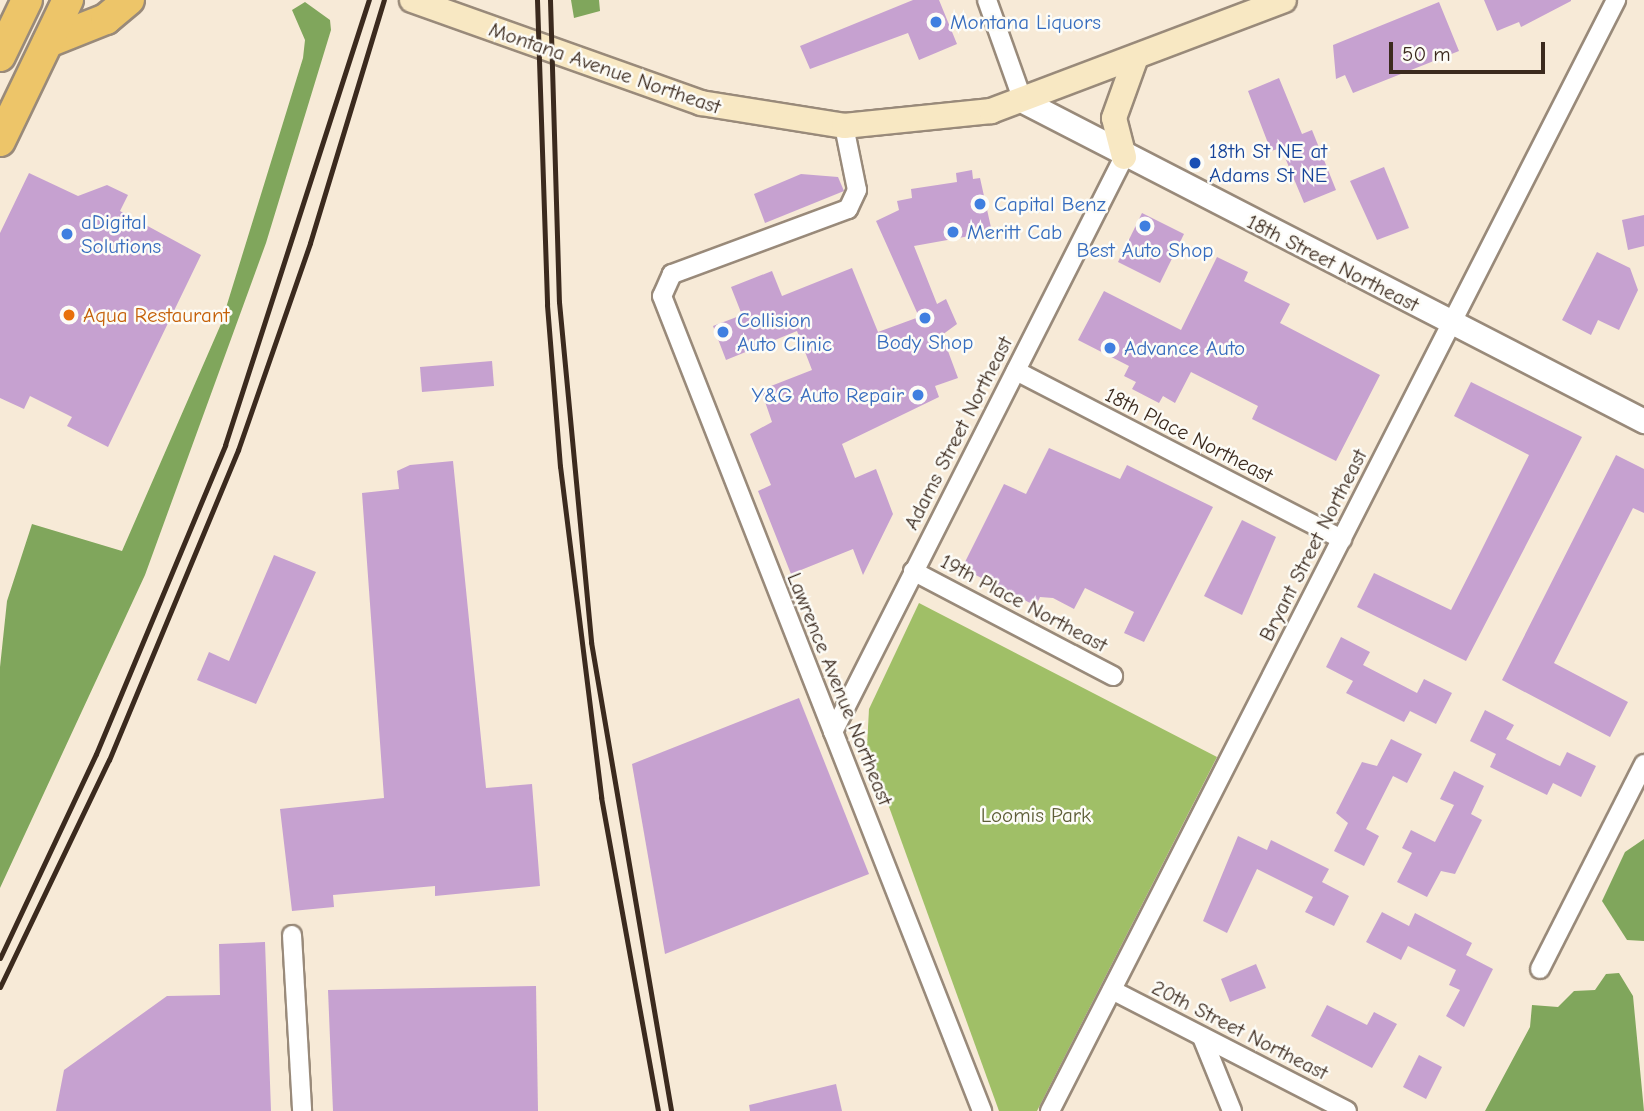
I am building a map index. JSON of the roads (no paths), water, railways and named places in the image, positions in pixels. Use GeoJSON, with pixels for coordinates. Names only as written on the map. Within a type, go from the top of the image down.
{"type":"FeatureCollection","features":[{"type":"Feature","properties":{"kind":"highway"},"geometry":{"type":"LineString","coordinates":[[0,56],[27,0]]}},
{"type":"Feature","properties":{"kind":"highway"},"geometry":{"type":"LineString","coordinates":[[0,141],[68,0]]}},
{"type":"Feature","properties":{"kind":"highway"},"geometry":{"type":"LineString","coordinates":[[48,42],[106,19],[129,0]]}},
{"type":"Feature","properties":{"kind":"main road","name":"Montana Avenue Northeast"},"geometry":{"type":"LineString","coordinates":[[412,0],[701,103],[844,126],[944,120],[1023,102],[1284,0]]}},
{"type":"Feature","properties":{"kind":"main road"},"geometry":{"type":"LineString","coordinates":[[1125,157],[1114,118],[1136,57]]}},
{"type":"Feature","properties":{"kind":"street"},"geometry":{"type":"LineString","coordinates":[[986,0],[1023,102]]}},
{"type":"Feature","properties":{"kind":"street","name":"Bryant Street Northeast"},"geometry":{"type":"LineString","coordinates":[[1050,1111],[1616,0]]}},
{"type":"Feature","properties":{"kind":"street","name":"18th Street Northeast"},"geometry":{"type":"LineString","coordinates":[[1023,102],[1125,157],[1644,421]]}},
{"type":"Feature","properties":{"kind":"street","name":"Lawrence Avenue Northeast"},"geometry":{"type":"LineString","coordinates":[[844,126],[857,190],[848,209],[665,282],[664,303],[982,1111]]}},
{"type":"Feature","properties":{"kind":"street","name":"Adams Street Northeast"},"geometry":{"type":"LineString","coordinates":[[833,732],[1125,157]]}},
{"type":"Feature","properties":{"kind":"street","name":"18th Place Northeast"},"geometry":{"type":"LineString","coordinates":[[1016,371],[1342,539]]}},
{"type":"Feature","properties":{"kind":"street","name":"19th Place Northeast"},"geometry":{"type":"LineString","coordinates":[[913,571],[1113,676]]}},
{"type":"Feature","properties":{"kind":"street"},"geometry":{"type":"LineString","coordinates":[[1540,969],[1644,764]]}},
{"type":"Feature","properties":{"kind":"street"},"geometry":{"type":"LineString","coordinates":[[292,934],[302,1111]]}},
{"type":"Feature","properties":{"kind":"street","name":"20th Street Northeast"},"geometry":{"type":"LineString","coordinates":[[1112,990],[1347,1111]]}},
{"type":"Feature","properties":{"kind":"street"},"geometry":{"type":"LineString","coordinates":[[1202,1037],[1231,1111]]}},
{"type":"Feature","properties":{"kind":"railway"},"geometry":{"type":"LineString","coordinates":[[0,958],[96,754],[225,445],[369,0]]}},
{"type":"Feature","properties":{"kind":"railway"},"geometry":{"type":"LineString","coordinates":[[0,987],[109,760],[238,450],[310,243],[384,0]]}},
{"type":"Feature","properties":{"kind":"railway"},"geometry":{"type":"LineString","coordinates":[[537,0],[547,305],[560,466],[601,797],[658,1111]]}},
{"type":"Feature","properties":{"kind":"railway"},"geometry":{"type":"LineString","coordinates":[[550,0],[559,302],[591,642],[671,1111]]}},
{"type":"Feature","properties":{"kind":"place","name":"Montana Liquors"},"geometry":{"type":"Point","coordinates":[936,22]}},
{"type":"Feature","properties":{"kind":"place","name":"18th St NE at Adams St NE"},"geometry":{"type":"Point","coordinates":[1195,163]}},
{"type":"Feature","properties":{"kind":"place","name":"Capital Benz"},"geometry":{"type":"Point","coordinates":[980,204]}},
{"type":"Feature","properties":{"kind":"place","name":"Best Auto Shop"},"geometry":{"type":"Point","coordinates":[1145,226]}},
{"type":"Feature","properties":{"kind":"place","name":"Meritt Cab"},"geometry":{"type":"Point","coordinates":[953,232]}},
{"type":"Feature","properties":{"kind":"place","name":"aDigital Solutions"},"geometry":{"type":"Point","coordinates":[67,234]}},
{"type":"Feature","properties":{"kind":"place","name":"Aqua Restaurant"},"geometry":{"type":"Point","coordinates":[69,315]}},
{"type":"Feature","properties":{"kind":"place","name":"Body Shop"},"geometry":{"type":"Point","coordinates":[925,318]}},
{"type":"Feature","properties":{"kind":"place","name":"Collision Auto Clinic"},"geometry":{"type":"Point","coordinates":[723,332]}},
{"type":"Feature","properties":{"kind":"place","name":"Advance Auto"},"geometry":{"type":"Point","coordinates":[1110,348]}},
{"type":"Feature","properties":{"kind":"place","name":"Y&G Auto Repair"},"geometry":{"type":"Point","coordinates":[918,395]}},
{"type":"Feature","properties":{"kind":"park label","name":"Loomis Park"},"geometry":{"type":"Point","coordinates":[1036,815]}}]}
